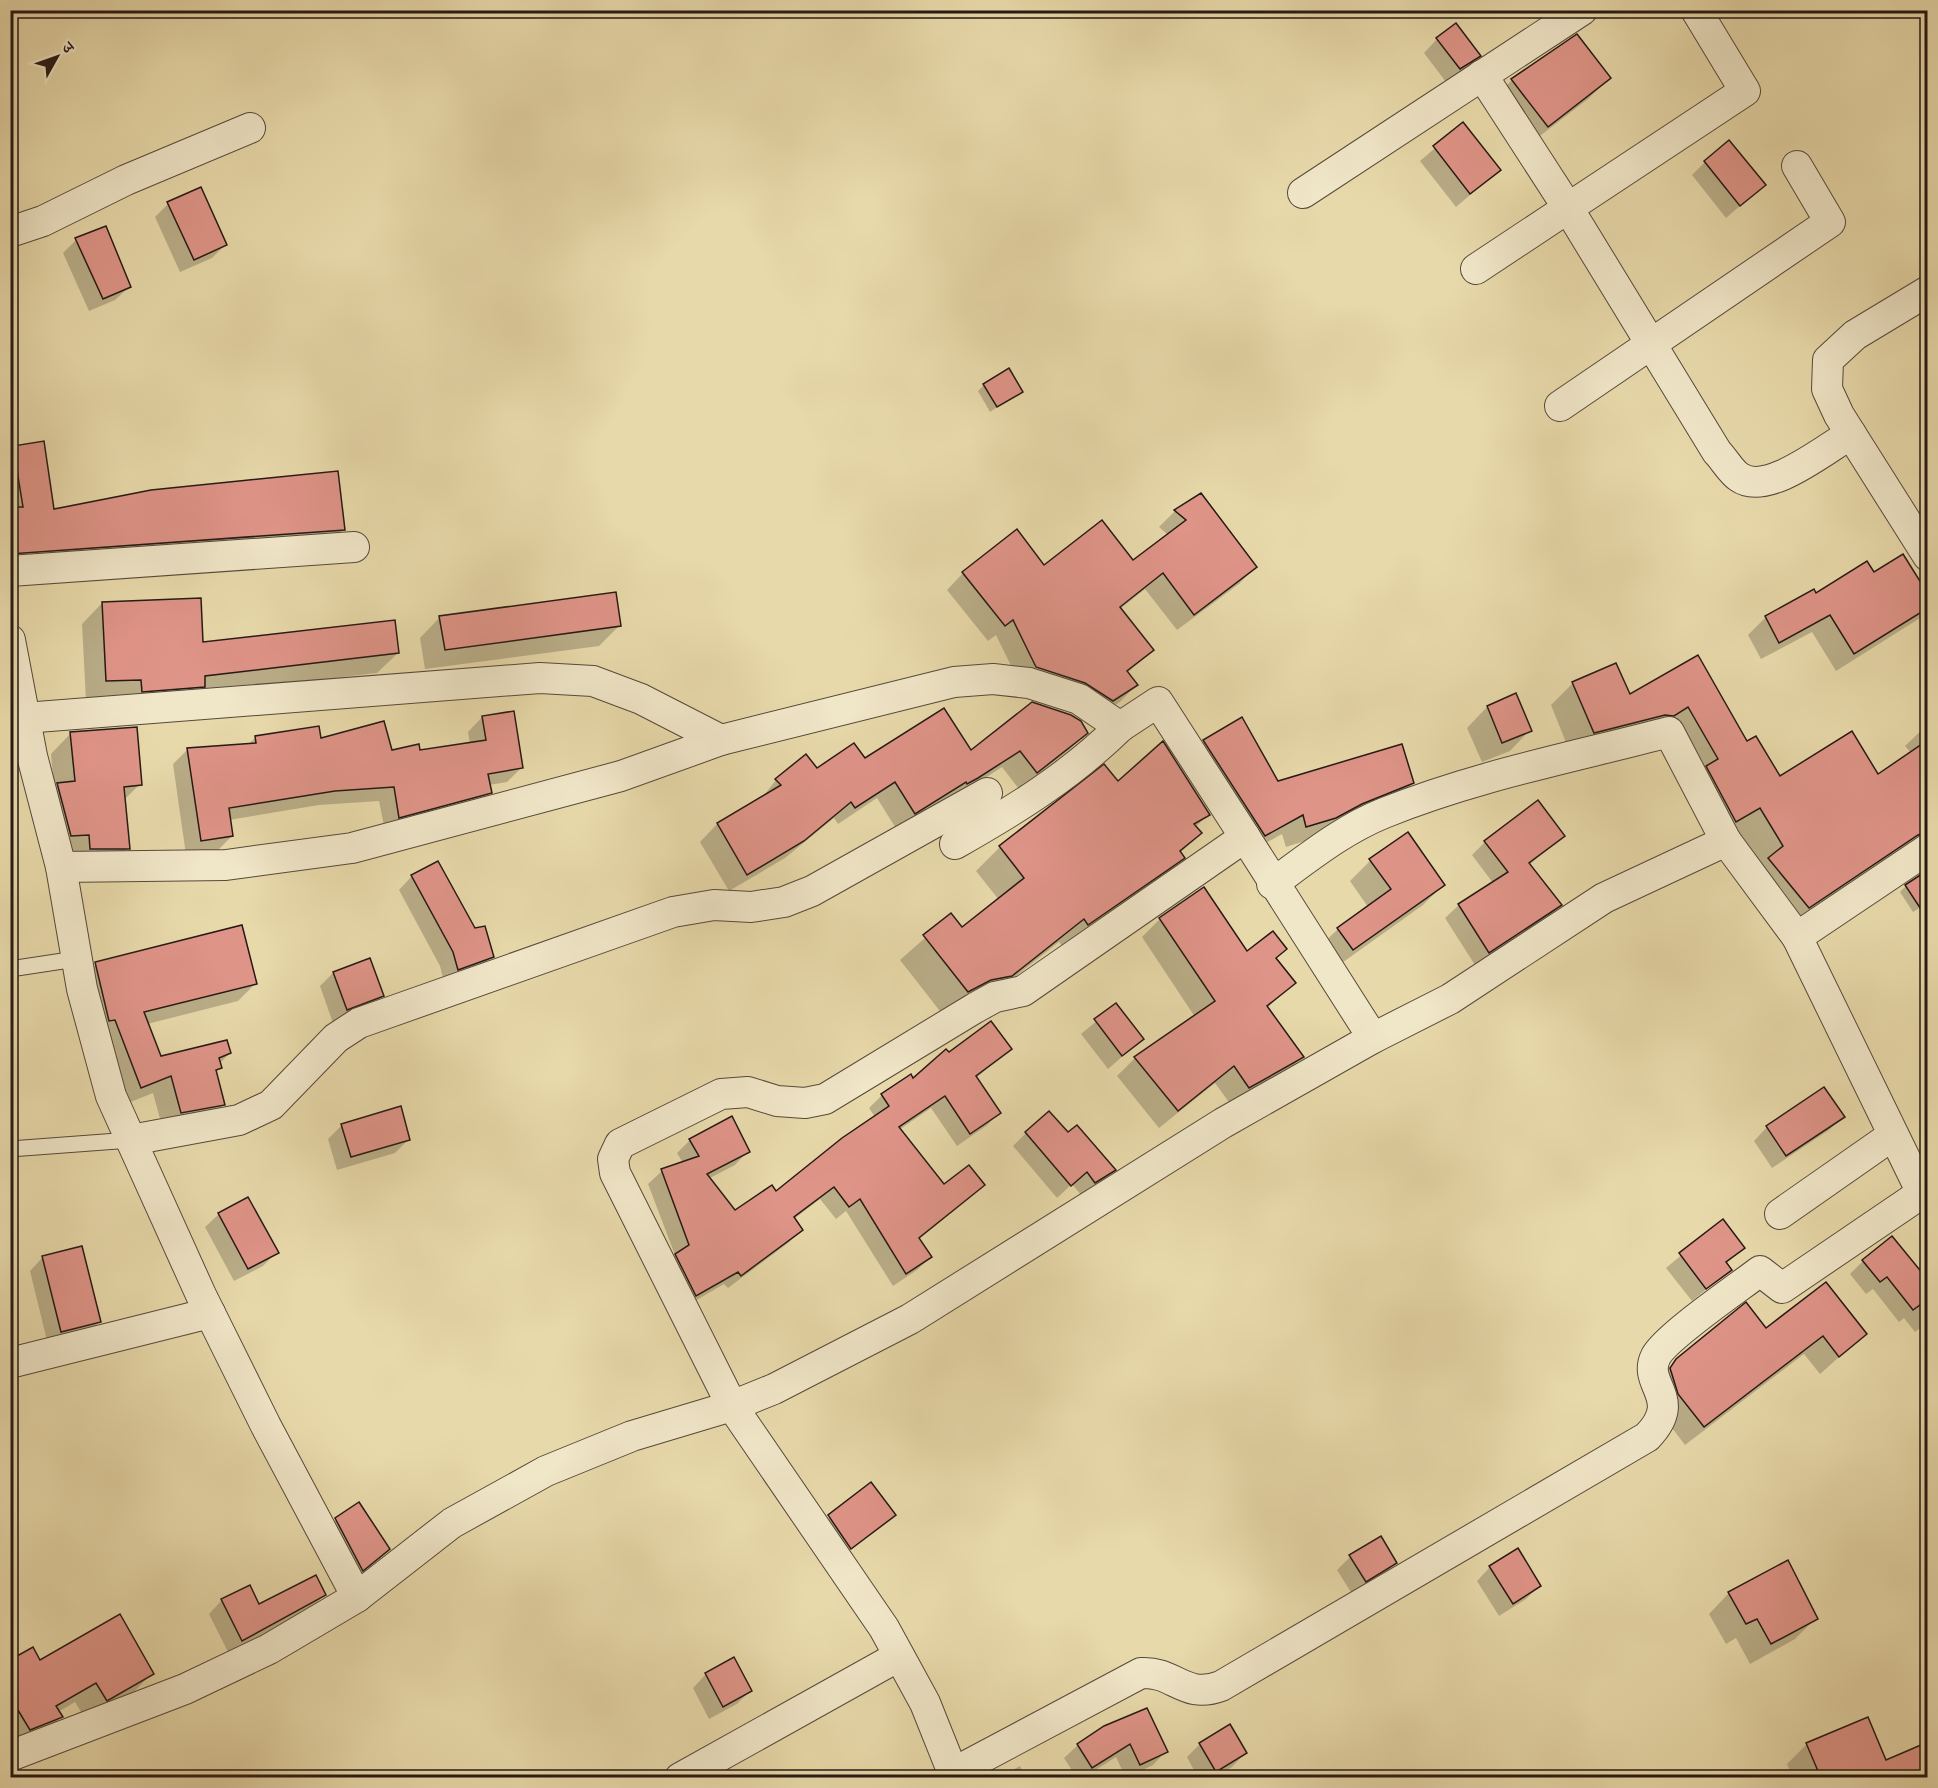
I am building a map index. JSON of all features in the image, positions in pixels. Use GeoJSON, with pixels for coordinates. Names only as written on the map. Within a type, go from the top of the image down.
{"type":"FeatureCollection","features":[{"type":"Feature","properties":{"kind":"street"},"geometry":{"type":"LineString","coordinates":[[1303,192],[1582,10]]}},
{"type":"Feature","properties":{"kind":"street"},"geometry":{"type":"LineString","coordinates":[[1476,268],[1745,91],[1696,10]]}},
{"type":"Feature","properties":{"kind":"street"},"geometry":{"type":"LineString","coordinates":[[1482,75],[1568,207],[1717,452],[1738,477],[1756,483],[1774,480],[1851,434]]}},
{"type":"Feature","properties":{"kind":"street"},"geometry":{"type":"LineString","coordinates":[[10,232],[43,221],[126,180],[250,128]]}},
{"type":"Feature","properties":{"kind":"street"},"geometry":{"type":"LineString","coordinates":[[1560,406],[1830,222],[1797,166]]}},
{"type":"Feature","properties":{"kind":"street"},"geometry":{"type":"LineString","coordinates":[[1928,291],[1855,335],[1828,360],[1827,389],[1851,434],[1928,556]]}},
{"type":"Feature","properties":{"kind":"street"},"geometry":{"type":"LineString","coordinates":[[10,571],[354,547]]}},
{"type":"Feature","properties":{"kind":"street"},"geometry":{"type":"LineString","coordinates":[[10,640],[24,718],[21,756],[61,867],[82,990],[111,1096],[210,1312],[266,1426],[357,1597]]}},
{"type":"Feature","properties":{"kind":"street"},"geometry":{"type":"LineString","coordinates":[[24,718],[540,678],[593,681],[641,699],[721,740]]}},
{"type":"Feature","properties":{"kind":"street"},"geometry":{"type":"LineString","coordinates":[[61,867],[226,865],[352,848],[599,782],[721,740],[954,682],[993,679],[1029,683],[1079,699],[1120,727]]}},
{"type":"Feature","properties":{"kind":"street"},"geometry":{"type":"LineString","coordinates":[[955,844],[1022,806],[1058,781],[1120,727],[1158,702],[1372,1038]]}},
{"type":"Feature","properties":{"kind":"street"},"geometry":{"type":"LineString","coordinates":[[1245,837],[1023,991],[994,997],[825,1099],[805,1103],[777,1101],[747,1092],[721,1094],[620,1144],[614,1159],[615,1173],[732,1406],[873,1611],[925,1703],[954,1775],[1141,1673],[1155,1673],[1190,1689],[1205,1692],[1221,1686],[1647,1437],[1658,1426],[1664,1414],[1663,1399],[1654,1365],[1656,1356],[1672,1339],[1760,1271],[1782,1288],[1922,1193],[1797,937],[1726,841],[1669,732],[1449,790],[1382,814],[1333,839],[1272,884]]}},
{"type":"Feature","properties":{"kind":"street"},"geometry":{"type":"LineString","coordinates":[[131,1140],[239,1119],[271,1106],[336,1038],[359,1023],[673,912],[714,905],[751,907],[784,902],[802,895],[987,793]]}},
{"type":"Feature","properties":{"kind":"street"},"geometry":{"type":"LineString","coordinates":[[10,1756],[185,1689],[269,1649],[357,1597],[452,1523],[546,1471],[632,1436],[732,1406],[774,1389],[910,1319],[1223,1123],[1372,1038],[1450,999],[1604,898],[1726,841]]}},
{"type":"Feature","properties":{"kind":"street"},"geometry":{"type":"LineString","coordinates":[[1797,937],[1928,849]]}},
{"type":"Feature","properties":{"kind":"street"},"geometry":{"type":"LineString","coordinates":[[1780,1214],[1893,1135]]}},
{"type":"Feature","properties":{"kind":"street"},"geometry":{"type":"LineString","coordinates":[[10,1363],[210,1312]]}},
{"type":"Feature","properties":{"kind":"street"},"geometry":{"type":"LineString","coordinates":[[680,1778],[899,1656]]}},
{"type":"Feature","properties":{"kind":"lane"},"geometry":{"type":"LineString","coordinates":[[10,969],[76,959]]}},
{"type":"Feature","properties":{"kind":"lane"},"geometry":{"type":"LineString","coordinates":[[10,1149],[131,1140]]}},
{"type":"Feature","properties":{"kind":"building"},"geometry":{"type":"Polygon","coordinates":[[[1456,23],[1481,56],[1460,69],[1436,38],[1456,23]]]}},
{"type":"Feature","properties":{"kind":"building"},"geometry":{"type":"Polygon","coordinates":[[[1577,34],[1611,78],[1548,127],[1511,79],[1577,34]]]}},
{"type":"Feature","properties":{"kind":"building"},"geometry":{"type":"Polygon","coordinates":[[[1463,122],[1501,170],[1470,194],[1433,146],[1463,122]]]}},
{"type":"Feature","properties":{"kind":"building"},"geometry":{"type":"Polygon","coordinates":[[[1729,140],[1766,185],[1740,206],[1704,161],[1729,140]]]}},
{"type":"Feature","properties":{"kind":"building"},"geometry":{"type":"Polygon","coordinates":[[[201,187],[227,245],[194,260],[167,202],[201,187]]]}},
{"type":"Feature","properties":{"kind":"building"},"geometry":{"type":"Polygon","coordinates":[[[106,226],[131,287],[103,299],[75,238],[106,226]]]}},
{"type":"Feature","properties":{"kind":"building"},"geometry":{"type":"Polygon","coordinates":[[[1009,368],[1023,392],[997,407],[983,384],[1009,368]]]}},
{"type":"Feature","properties":{"kind":"building"},"geometry":{"type":"Polygon","coordinates":[[[44,441],[54,509],[151,490],[338,471],[345,530],[10,554],[10,507],[23,507],[13,446],[44,441]]]}},
{"type":"Feature","properties":{"kind":"building"},"geometry":{"type":"Polygon","coordinates":[[[1201,493],[1257,567],[1194,615],[1163,573],[1120,607],[1154,650],[1127,671],[1138,685],[1113,701],[1085,683],[1036,667],[1013,620],[1005,626],[962,572],[1017,529],[1044,565],[1102,520],[1133,560],[1186,520],[1174,510],[1201,493]]]}},
{"type":"Feature","properties":{"kind":"building"},"geometry":{"type":"Polygon","coordinates":[[[1903,554],[1928,594],[1928,608],[1854,654],[1830,615],[1779,643],[1765,616],[1814,589],[1816,593],[1867,561],[1874,572],[1903,554]]]}},
{"type":"Feature","properties":{"kind":"building"},"geometry":{"type":"Polygon","coordinates":[[[616,592],[621,626],[445,650],[439,616],[616,592]]]}},
{"type":"Feature","properties":{"kind":"building"},"geometry":{"type":"Polygon","coordinates":[[[201,598],[203,642],[395,620],[399,653],[205,676],[205,687],[142,692],[141,680],[106,681],[102,602],[201,598]]]}},
{"type":"Feature","properties":{"kind":"building"},"geometry":{"type":"Polygon","coordinates":[[[1698,655],[1747,741],[1756,736],[1780,776],[1852,731],[1878,774],[1928,740],[1928,832],[1918,835],[1809,908],[1768,858],[1783,846],[1760,808],[1736,822],[1706,766],[1718,759],[1688,707],[1674,716],[1665,715],[1594,733],[1572,682],[1616,663],[1630,694],[1698,655]]]}},
{"type":"Feature","properties":{"kind":"building"},"geometry":{"type":"Polygon","coordinates":[[[1516,693],[1532,731],[1502,743],[1487,706],[1516,693]]]}},
{"type":"Feature","properties":{"kind":"building"},"geometry":{"type":"Polygon","coordinates":[[[1032,702],[1071,715],[1081,721],[1088,733],[1037,773],[1020,751],[915,814],[895,782],[855,808],[851,802],[804,841],[747,875],[717,823],[781,785],[775,779],[806,754],[817,768],[854,743],[865,758],[944,708],[971,750],[1032,702]]]}},
{"type":"Feature","properties":{"kind":"building"},"geometry":{"type":"Polygon","coordinates":[[[514,711],[523,768],[488,774],[492,793],[399,818],[394,787],[335,791],[229,808],[233,836],[201,841],[187,748],[256,743],[255,736],[319,726],[321,738],[384,721],[392,750],[419,744],[420,750],[486,740],[482,716],[514,711]]]}},
{"type":"Feature","properties":{"kind":"building"},"geometry":{"type":"Polygon","coordinates":[[[1242,717],[1278,781],[1402,744],[1414,783],[1362,804],[1336,818],[1306,827],[1303,815],[1265,836],[1203,740],[1242,717]]]}},
{"type":"Feature","properties":{"kind":"building"},"geometry":{"type":"Polygon","coordinates":[[[137,727],[142,785],[124,787],[130,849],[90,849],[89,835],[71,836],[57,783],[75,781],[70,732],[137,727]]]}},
{"type":"Feature","properties":{"kind":"building"},"geometry":{"type":"Polygon","coordinates":[[[1163,741],[1210,815],[1194,824],[1202,833],[1180,851],[1185,858],[1088,925],[1084,919],[1012,976],[991,980],[968,992],[923,935],[951,913],[962,927],[1024,878],[999,846],[1104,764],[1118,781],[1163,741]]]}},
{"type":"Feature","properties":{"kind":"building"},"geometry":{"type":"Polygon","coordinates":[[[1538,800],[1565,836],[1529,863],[1562,905],[1489,953],[1458,904],[1508,872],[1484,841],[1538,800]]]}},
{"type":"Feature","properties":{"kind":"building"},"geometry":{"type":"Polygon","coordinates":[[[1408,832],[1445,885],[1353,950],[1337,928],[1391,889],[1369,859],[1408,832]]]}},
{"type":"Feature","properties":{"kind":"building"},"geometry":{"type":"Polygon","coordinates":[[[438,861],[475,928],[485,926],[494,957],[458,970],[453,952],[411,875],[438,861]]]}},
{"type":"Feature","properties":{"kind":"building"},"geometry":{"type":"Polygon","coordinates":[[[1928,870],[1928,920],[1905,885],[1928,870]]]}},
{"type":"Feature","properties":{"kind":"building"},"geometry":{"type":"Polygon","coordinates":[[[1204,887],[1247,951],[1273,931],[1287,949],[1276,958],[1296,983],[1267,1006],[1304,1057],[1249,1088],[1234,1066],[1178,1111],[1134,1057],[1215,1001],[1159,918],[1204,887]]]}},
{"type":"Feature","properties":{"kind":"building"},"geometry":{"type":"Polygon","coordinates":[[[242,925],[257,984],[144,1012],[161,1056],[227,1040],[231,1053],[219,1058],[222,1068],[216,1070],[225,1105],[181,1113],[171,1076],[141,1088],[115,1020],[109,1021],[95,962],[242,925]]]}},
{"type":"Feature","properties":{"kind":"building"},"geometry":{"type":"Polygon","coordinates":[[[370,958],[384,996],[347,1010],[333,972],[370,958]]]}},
{"type":"Feature","properties":{"kind":"building"},"geometry":{"type":"Polygon","coordinates":[[[1116,1003],[1144,1039],[1122,1056],[1094,1019],[1116,1003]]]}},
{"type":"Feature","properties":{"kind":"building"},"geometry":{"type":"Polygon","coordinates":[[[991,1021],[1012,1049],[976,1076],[1001,1113],[970,1134],[945,1096],[899,1127],[944,1184],[969,1165],[985,1185],[919,1238],[932,1257],[906,1274],[860,1199],[849,1207],[834,1187],[794,1217],[803,1230],[741,1276],[738,1272],[696,1296],[675,1254],[689,1245],[661,1169],[699,1156],[689,1139],[732,1116],[750,1152],[707,1174],[735,1210],[772,1185],[776,1191],[842,1138],[889,1106],[881,1094],[911,1074],[913,1078],[946,1049],[949,1052],[991,1021]]]}},
{"type":"Feature","properties":{"kind":"building"},"geometry":{"type":"Polygon","coordinates":[[[1824,1087],[1845,1117],[1786,1156],[1766,1126],[1824,1087]]]}},
{"type":"Feature","properties":{"kind":"building"},"geometry":{"type":"Polygon","coordinates":[[[401,1106],[410,1140],[351,1157],[341,1124],[401,1106]]]}},
{"type":"Feature","properties":{"kind":"building"},"geometry":{"type":"Polygon","coordinates":[[[1049,1111],[1068,1132],[1077,1125],[1116,1170],[1095,1183],[1087,1172],[1071,1186],[1025,1132],[1049,1111]]]}},
{"type":"Feature","properties":{"kind":"building"},"geometry":{"type":"Polygon","coordinates":[[[248,1197],[279,1253],[248,1269],[218,1213],[248,1197]]]}},
{"type":"Feature","properties":{"kind":"building"},"geometry":{"type":"Polygon","coordinates":[[[1723,1219],[1745,1248],[1726,1262],[1732,1270],[1706,1289],[1679,1253],[1723,1219]]]}},
{"type":"Feature","properties":{"kind":"building"},"geometry":{"type":"Polygon","coordinates":[[[1892,1236],[1928,1280],[1928,1299],[1913,1310],[1887,1277],[1880,1282],[1862,1260],[1892,1236]]]}},
{"type":"Feature","properties":{"kind":"building"},"geometry":{"type":"Polygon","coordinates":[[[82,1246],[101,1322],[61,1332],[42,1256],[82,1246]]]}},
{"type":"Feature","properties":{"kind":"building"},"geometry":{"type":"Polygon","coordinates":[[[1826,1282],[1867,1334],[1839,1357],[1823,1336],[1704,1427],[1678,1394],[1670,1368],[1676,1359],[1746,1302],[1766,1328],[1826,1282]]]}},
{"type":"Feature","properties":{"kind":"building"},"geometry":{"type":"Polygon","coordinates":[[[871,1482],[896,1515],[851,1549],[828,1515],[871,1482]]]}},
{"type":"Feature","properties":{"kind":"building"},"geometry":{"type":"Polygon","coordinates":[[[359,1502],[390,1549],[363,1571],[335,1518],[359,1502]]]}},
{"type":"Feature","properties":{"kind":"building"},"geometry":{"type":"Polygon","coordinates":[[[1381,1536],[1397,1563],[1366,1582],[1349,1555],[1381,1536]]]}},
{"type":"Feature","properties":{"kind":"building"},"geometry":{"type":"Polygon","coordinates":[[[1518,1548],[1541,1586],[1513,1604],[1489,1566],[1518,1548]]]}},
{"type":"Feature","properties":{"kind":"building"},"geometry":{"type":"Polygon","coordinates":[[[1788,1560],[1818,1619],[1771,1644],[1757,1619],[1746,1624],[1728,1592],[1788,1560]]]}},
{"type":"Feature","properties":{"kind":"building"},"geometry":{"type":"Polygon","coordinates":[[[316,1575],[326,1595],[242,1641],[221,1599],[250,1585],[259,1604],[316,1575]]]}},
{"type":"Feature","properties":{"kind":"building"},"geometry":{"type":"Polygon","coordinates":[[[120,1614],[154,1674],[107,1701],[96,1683],[56,1706],[63,1717],[30,1730],[10,1697],[10,1660],[33,1647],[40,1660],[120,1614]]]}},
{"type":"Feature","properties":{"kind":"building"},"geometry":{"type":"Polygon","coordinates":[[[734,1657],[752,1691],[723,1707],[705,1673],[734,1657]]]}},
{"type":"Feature","properties":{"kind":"building"},"geometry":{"type":"Polygon","coordinates":[[[1147,1708],[1168,1752],[1140,1765],[1130,1744],[1092,1768],[1077,1744],[1104,1726],[1147,1708]]]}},
{"type":"Feature","properties":{"kind":"building"},"geometry":{"type":"Polygon","coordinates":[[[1868,1717],[1886,1760],[1928,1742],[1928,1778],[1821,1778],[1806,1743],[1868,1717]]]}},
{"type":"Feature","properties":{"kind":"building"},"geometry":{"type":"Polygon","coordinates":[[[1230,1724],[1247,1753],[1216,1772],[1199,1743],[1230,1724]]]}}]}
